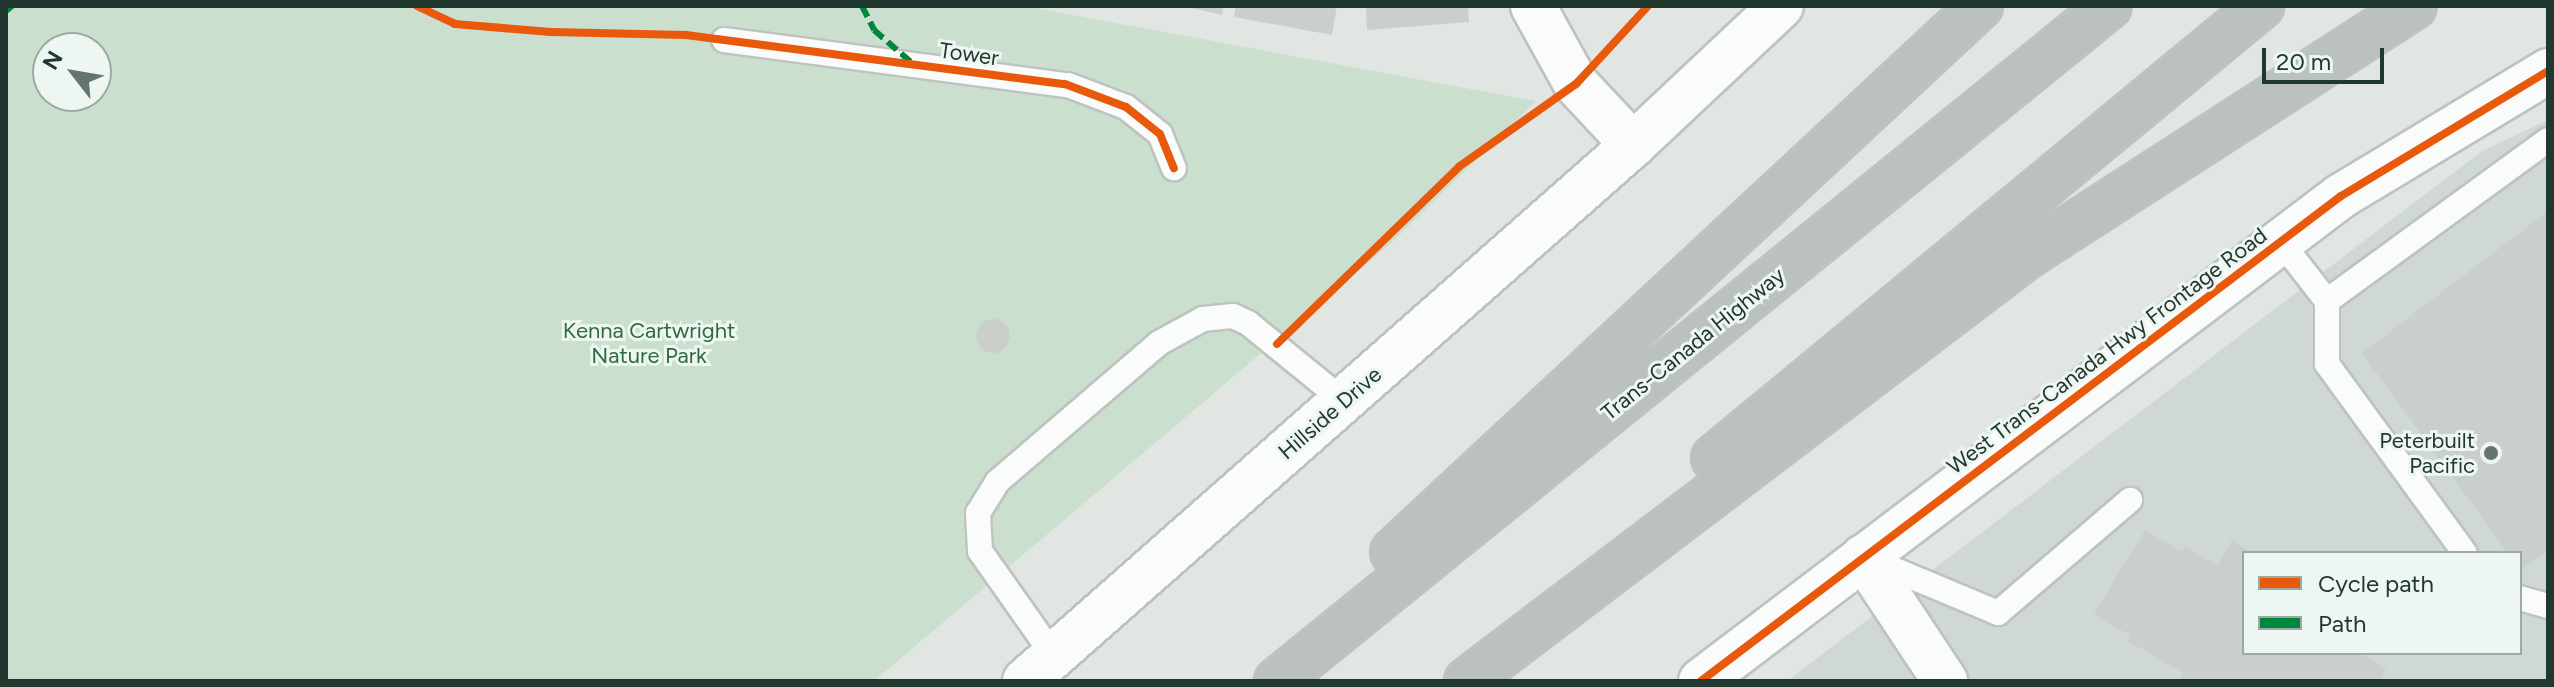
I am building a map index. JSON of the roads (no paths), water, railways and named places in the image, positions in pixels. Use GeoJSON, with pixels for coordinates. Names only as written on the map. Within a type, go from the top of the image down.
{"type":"FeatureCollection","features":[{"type":"Feature","properties":{"kind":"highway"},"geometry":{"type":"LineString","coordinates":[[1254,681],[1980,6]]}},
{"type":"Feature","properties":{"kind":"highway","name":"Trans-Canada Highway"},"geometry":{"type":"LineString","coordinates":[[1277,681],[2109,6]]}},
{"type":"Feature","properties":{"kind":"highway"},"geometry":{"type":"LineString","coordinates":[[1444,681],[2261,6]]}},
{"type":"Feature","properties":{"kind":"highway"},"geometry":{"type":"LineString","coordinates":[[1467,681],[2028,255],[2414,6]]}},
{"type":"Feature","properties":{"kind":"street"},"geometry":{"type":"LineString","coordinates":[[1533,6],[1576,84],[1633,145]]}},
{"type":"Feature","properties":{"kind":"street","name":"Hillside Drive"},"geometry":{"type":"LineString","coordinates":[[1040,668],[1633,145],[1781,6]]}},
{"type":"Feature","properties":{"kind":"street","name":"West Trans-Canada Hwy Frontage Road"},"geometry":{"type":"LineString","coordinates":[[1701,681],[2341,196],[2546,75]]}},
{"type":"Feature","properties":{"kind":"street"},"geometry":{"type":"LineString","coordinates":[[1863,557],[1945,681]]}},
{"type":"Feature","properties":{"kind":"lane","name":"Tower"},"geometry":{"type":"LineString","coordinates":[[724,40],[1065,84],[1126,107],[1160,134],[1174,168]]}},
{"type":"Feature","properties":{"kind":"lane"},"geometry":{"type":"LineString","coordinates":[[2327,301],[2548,140]]}},
{"type":"Feature","properties":{"kind":"lane"},"geometry":{"type":"LineString","coordinates":[[2281,242],[2327,301],[2327,364],[2464,551]]}},
{"type":"Feature","properties":{"kind":"lane"},"geometry":{"type":"LineString","coordinates":[[1040,668],[980,551],[978,513],[997,482],[1159,343],[1203,319],[1233,316],[1248,323],[1344,401]]}},
{"type":"Feature","properties":{"kind":"lane"},"geometry":{"type":"LineString","coordinates":[[1863,557],[1998,613],[2130,500]]}},
{"type":"Feature","properties":{"kind":"lane"},"geometry":{"type":"LineString","coordinates":[[2522,599],[2548,606]]}},
{"type":"Feature","properties":{"kind":"place","name":"Peterbuilt Pacific"},"geometry":{"type":"Point","coordinates":[2491,453]}},
{"type":"Feature","properties":{"kind":"park label","name":"Kenna Cartwright Nature Park"},"geometry":{"type":"Point","coordinates":[649,342]}}]}
